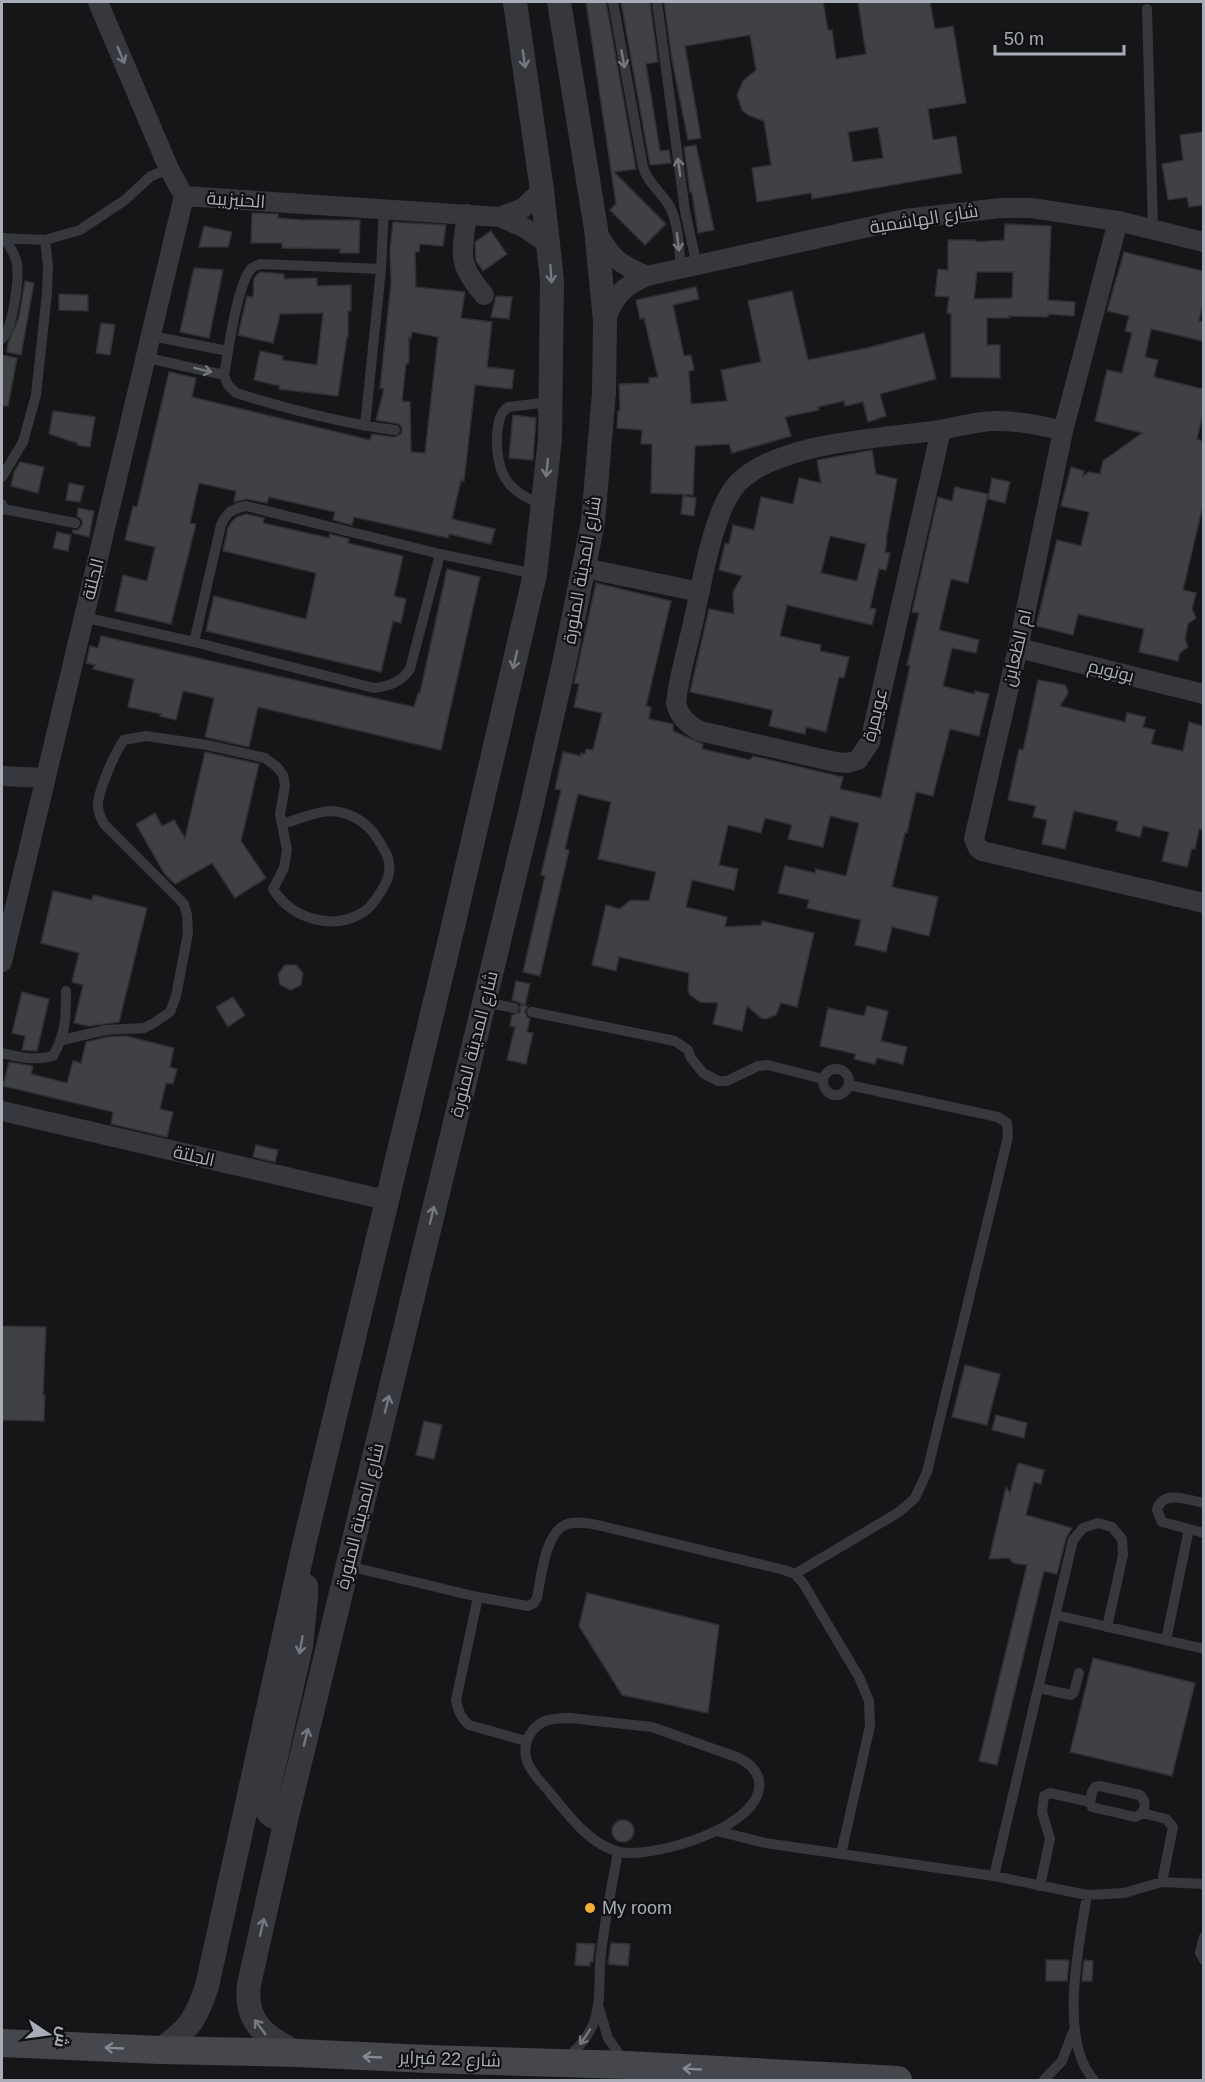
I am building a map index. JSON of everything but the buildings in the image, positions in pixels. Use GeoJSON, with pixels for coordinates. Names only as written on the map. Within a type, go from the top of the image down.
{"type":"FeatureCollection","features":[{"type":"Feature","properties":{"kind":"main road","name":"شارع 22 فبراير"},"geometry":{"type":"LineString","coordinates":[[2,2043],[428,2060],[560,2062],[898,2080]]}},
{"type":"Feature","properties":{"kind":"street","name":"الحنيزيبة"},"geometry":{"type":"LineString","coordinates":[[98,2],[169,169],[184,196],[500,217],[525,228],[548,244]]}},
{"type":"Feature","properties":{"kind":"street"},"geometry":{"type":"LineString","coordinates":[[160,2050],[180,2036],[189,2025],[197,2014],[207,1986],[304,1545],[535,574],[550,439],[552,280],[516,2]]}},
{"type":"Feature","properties":{"kind":"street","name":"شارع المدينة المنورة"},"geometry":{"type":"LineString","coordinates":[[297,2053],[269,2038],[260,2028],[250,2013],[247,1999],[249,1984],[286,1820],[530,813],[593,522],[604,392],[605,321],[596,229],[558,2]]}},
{"type":"Feature","properties":{"kind":"street"},"geometry":{"type":"LineString","coordinates":[[500,217],[523,208],[542,190]]}},
{"type":"Feature","properties":{"kind":"street","name":"الجلتة"},"geometry":{"type":"LineString","coordinates":[[2,962],[83,617],[98,528],[148,358],[184,196]]}},
{"type":"Feature","properties":{"kind":"street","name":"شارع الهاشمية"},"geometry":{"type":"LineString","coordinates":[[605,321],[612,300],[627,285],[647,276],[905,219],[1001,208],[1031,208],[1118,221],[1203,242]]}},
{"type":"Feature","properties":{"kind":"street"},"geometry":{"type":"LineString","coordinates":[[467,214],[463,264],[484,295]]}},
{"type":"Feature","properties":{"kind":"street","name":"ام الظعاين"},"geometry":{"type":"LineString","coordinates":[[1118,221],[1063,431],[1018,648],[974,834],[975,844],[982,851],[1203,903]]}},
{"type":"Feature","properties":{"kind":"street"},"geometry":{"type":"LineString","coordinates":[[596,229],[607,250],[624,266],[647,276]]}},
{"type":"Feature","properties":{"kind":"street","name":"عويمرة"},"geometry":{"type":"LineString","coordinates":[[941,430],[870,742],[865,752],[858,760],[848,764],[835,762],[700,731],[687,724],[678,710],[677,696],[712,540],[732,489],[744,477],[776,460],[815,447],[994,421],[1033,423],[1063,431]]}},
{"type":"Feature","properties":{"kind":"street"},"geometry":{"type":"LineString","coordinates":[[584,568],[700,592]]}},
{"type":"Feature","properties":{"kind":"street","name":"بوتويم"},"geometry":{"type":"LineString","coordinates":[[1018,648],[1203,694]]}},
{"type":"Feature","properties":{"kind":"street"},"geometry":{"type":"LineString","coordinates":[[2,776],[46,777]]}},
{"type":"Feature","properties":{"kind":"street","name":"الجلتة"},"geometry":{"type":"LineString","coordinates":[[2,1111],[386,1200]]}},
{"type":"Feature","properties":{"kind":"street"},"geometry":{"type":"LineString","coordinates":[[286,1820],[270,1816],[266,1812],[265,1805],[304,1623],[306,1598],[304,1545]]}},
{"type":"Feature","properties":{"kind":"lane"},"geometry":{"type":"LineString","coordinates":[[613,2],[643,167],[648,178],[669,206],[689,267]]}},
{"type":"Feature","properties":{"kind":"lane"},"geometry":{"type":"LineString","coordinates":[[657,2],[685,211],[689,267]]}},
{"type":"Feature","properties":{"kind":"lane"},"geometry":{"type":"LineString","coordinates":[[1147,9],[1153,228]]}},
{"type":"Feature","properties":{"kind":"lane"},"geometry":{"type":"LineString","coordinates":[[3,238],[45,240],[80,230],[125,200],[151,176],[169,169]]}},
{"type":"Feature","properties":{"kind":"lane"},"geometry":{"type":"LineString","coordinates":[[365,426],[381,269],[384,208]]}},
{"type":"Feature","properties":{"kind":"lane"},"geometry":{"type":"LineString","coordinates":[[2,339],[11,318],[17,282],[17,263],[12,249],[3,238]]}},
{"type":"Feature","properties":{"kind":"lane"},"geometry":{"type":"LineString","coordinates":[[2,477],[23,442],[36,395],[47,293],[48,266],[45,240]]}},
{"type":"Feature","properties":{"kind":"lane"},"geometry":{"type":"LineString","coordinates":[[381,269],[260,264],[253,267],[239,297],[224,375],[228,385],[236,393],[365,426],[395,430]]}},
{"type":"Feature","properties":{"kind":"lane"},"geometry":{"type":"LineString","coordinates":[[152,336],[228,351]]}},
{"type":"Feature","properties":{"kind":"lane"},"geometry":{"type":"LineString","coordinates":[[148,358],[224,375]]}},
{"type":"Feature","properties":{"kind":"lane"},"geometry":{"type":"LineString","coordinates":[[544,504],[518,494],[503,477],[498,464],[498,426],[502,411],[508,407],[550,402]]}},
{"type":"Feature","properties":{"kind":"lane"},"geometry":{"type":"LineString","coordinates":[[194,642],[221,525],[233,509],[246,506],[440,554],[535,574]]}},
{"type":"Feature","properties":{"kind":"lane"},"geometry":{"type":"LineString","coordinates":[[2,509],[75,523]]}},
{"type":"Feature","properties":{"kind":"lane"},"geometry":{"type":"LineString","coordinates":[[83,617],[194,642],[374,688],[387,687],[403,678],[410,669],[440,554]]}},
{"type":"Feature","properties":{"kind":"lane"},"geometry":{"type":"LineString","coordinates":[[62,1040],[106,1030],[144,1028],[170,1012],[176,996],[188,933],[187,915],[183,904],[104,824],[99,814],[97,803],[117,749],[124,740],[146,736],[207,745],[265,758],[283,775],[285,786],[280,814],[287,850],[286,860],[273,889],[285,905],[300,914],[320,921],[338,921],[367,910],[387,882],[389,873],[388,859],[374,832],[364,822],[333,811],[321,812],[282,824]]}},
{"type":"Feature","properties":{"kind":"lane"},"geometry":{"type":"LineString","coordinates":[[2,1053],[23,1058],[42,1059],[53,1056],[62,1040],[66,1021],[66,991]]}},
{"type":"Feature","properties":{"kind":"lane"},"geometry":{"type":"LineString","coordinates":[[484,1002],[514,1008]]}},
{"type":"Feature","properties":{"kind":"lane"},"geometry":{"type":"LineString","coordinates":[[532,1012],[675,1041],[688,1050],[691,1058],[703,1073],[718,1081],[727,1081],[758,1066],[768,1065],[823,1079]]}},
{"type":"Feature","properties":{"kind":"lane"},"geometry":{"type":"LineString","coordinates":[[830,1070],[842,1070],[849,1079],[849,1085],[841,1094],[835,1095],[825,1090],[823,1079],[830,1070]]}},
{"type":"Feature","properties":{"kind":"lane"},"geometry":{"type":"LineString","coordinates":[[795,1574],[899,1512],[915,1498],[920,1489],[927,1472],[1008,1137],[1007,1123],[998,1117],[849,1085]]}},
{"type":"Feature","properties":{"kind":"lane"},"geometry":{"type":"LineString","coordinates":[[1203,1503],[1168,1497],[1158,1505],[1157,1510],[1162,1522],[1203,1533]]}},
{"type":"Feature","properties":{"kind":"lane"},"geometry":{"type":"LineString","coordinates":[[348,1566],[478,1597],[528,1606],[537,1598],[549,1544],[555,1533],[564,1525],[578,1522],[795,1574],[804,1582],[859,1677],[869,1701],[870,1726],[841,1854]]}},
{"type":"Feature","properties":{"kind":"lane"},"geometry":{"type":"LineString","coordinates":[[994,1876],[1073,1540],[1077,1533],[1090,1524],[1106,1524],[1118,1533],[1124,1547],[1107,1627]]}},
{"type":"Feature","properties":{"kind":"lane"},"geometry":{"type":"LineString","coordinates":[[1166,1640],[1189,1529]]}},
{"type":"Feature","properties":{"kind":"lane"},"geometry":{"type":"LineString","coordinates":[[478,1597],[456,1700],[458,1710],[462,1719],[469,1725],[526,1741]]}},
{"type":"Feature","properties":{"kind":"lane"},"geometry":{"type":"LineString","coordinates":[[1056,1615],[1203,1649]]}},
{"type":"Feature","properties":{"kind":"lane"},"geometry":{"type":"LineString","coordinates":[[1039,1688],[1071,1695],[1075,1690],[1079,1673]]}},
{"type":"Feature","properties":{"kind":"lane"},"geometry":{"type":"LineString","coordinates":[[555,1719],[610,1721],[660,1729],[746,1761],[755,1770],[759,1783],[758,1796],[740,1815],[717,1831],[653,1850],[636,1853],[618,1852],[587,1834],[558,1803],[527,1761],[526,1741],[533,1729],[543,1722],[555,1719]]}},
{"type":"Feature","properties":{"kind":"lane"},"geometry":{"type":"LineString","coordinates":[[1098,1786],[1140,1795],[1145,1806],[1142,1813],[1135,1817],[1092,1807],[1090,1802],[1093,1789],[1098,1786]]}},
{"type":"Feature","properties":{"kind":"lane"},"geometry":{"type":"LineString","coordinates":[[1041,1886],[1050,1839],[1042,1812],[1044,1796],[1050,1793],[1090,1802]]}},
{"type":"Feature","properties":{"kind":"lane"},"geometry":{"type":"LineString","coordinates":[[1142,1813],[1166,1819],[1173,1827],[1162,1882]]}},
{"type":"Feature","properties":{"kind":"lane"},"geometry":{"type":"LineString","coordinates":[[717,1831],[748,1840],[994,1876],[1087,1895],[1124,1893],[1162,1882],[1203,1884]]}},
{"type":"Feature","properties":{"kind":"lane"},"geometry":{"type":"LineString","coordinates":[[560,2062],[586,2038],[594,2022],[598,2005],[601,1954],[618,1852]]}},
{"type":"Feature","properties":{"kind":"lane"},"geometry":{"type":"LineString","coordinates":[[1044,2080],[1062,2061],[1070,2044],[1074,2026],[1079,1948],[1087,1895]]}},
{"type":"Feature","properties":{"kind":"lane"},"geometry":{"type":"LineString","coordinates":[[1203,1937],[1200,1953],[1203,1960]]}},
{"type":"Feature","properties":{"kind":"lane"},"geometry":{"type":"LineString","coordinates":[[598,2005],[608,2038],[628,2065]]}},
{"type":"Feature","properties":{"kind":"lane"},"geometry":{"type":"LineString","coordinates":[[1074,2026],[1076,2045],[1082,2062],[1094,2080]]}},
{"type":"Feature","properties":{"kind":"place","name":"My room"},"geometry":{"type":"Point","coordinates":[590,1908]}}]}
